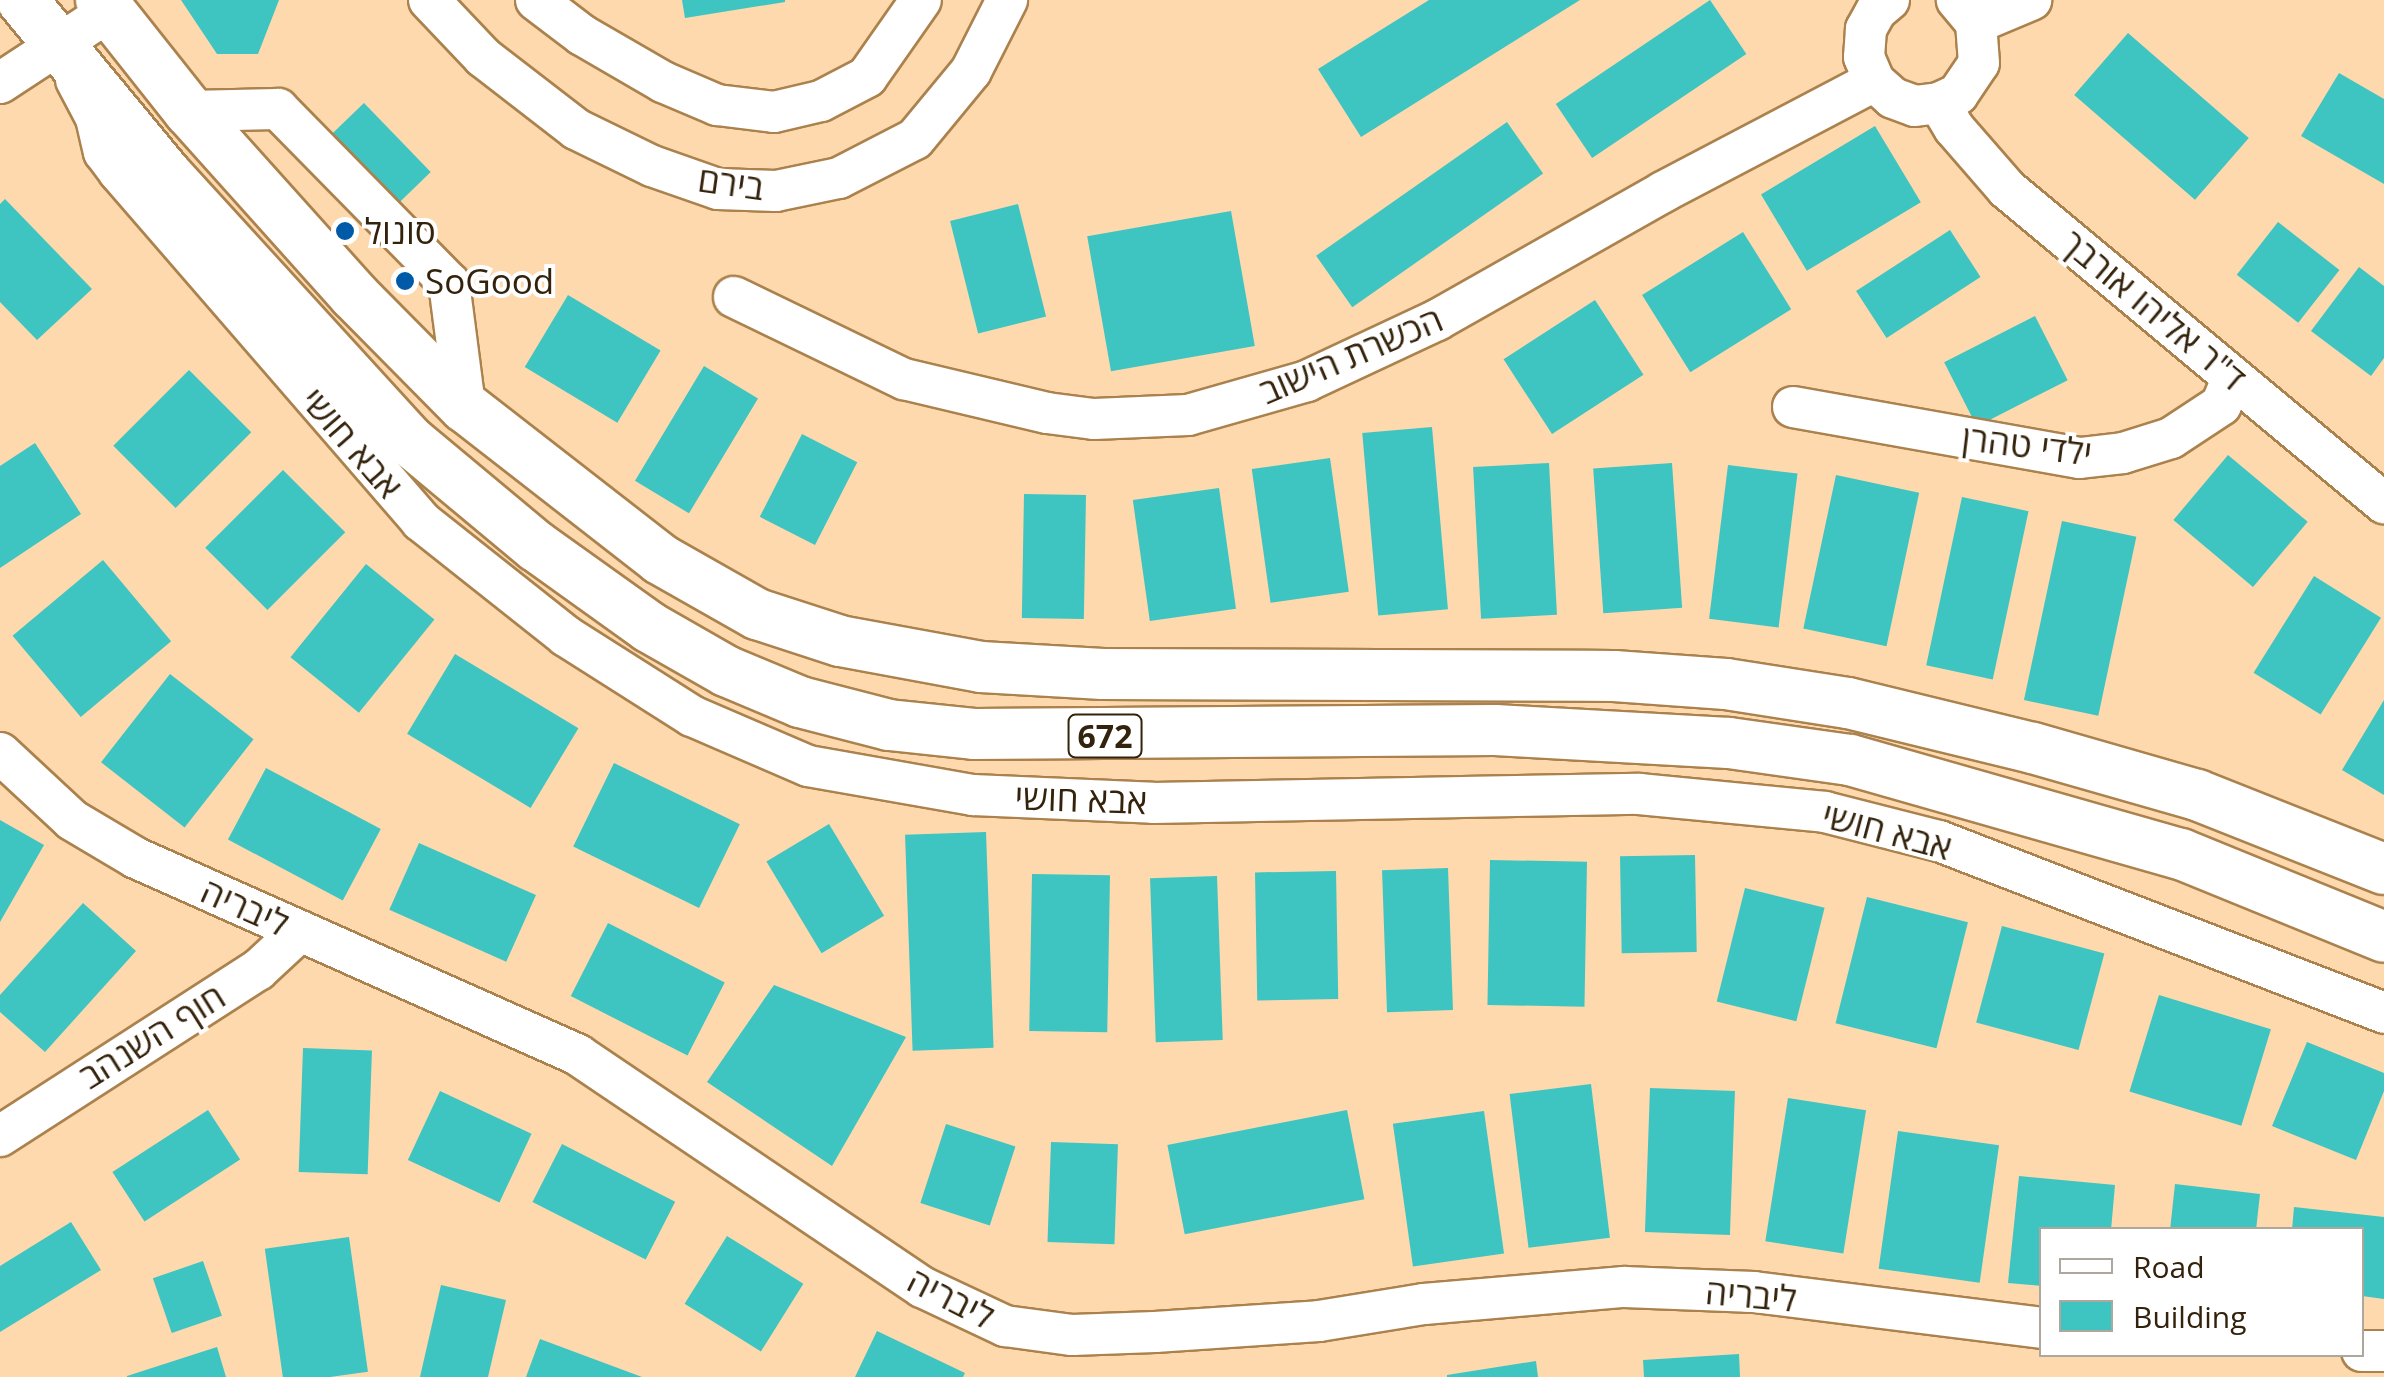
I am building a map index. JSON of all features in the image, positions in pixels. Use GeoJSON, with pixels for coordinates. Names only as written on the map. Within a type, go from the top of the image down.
{"type":"FeatureCollection","features":[{"type":"Feature","properties":{"kind":"main road","name":"אבא חושי"},"geometry":{"type":"LineString","coordinates":[[22,0],[166,174],[411,442],[536,546],[649,627],[726,670],[800,702],[889,726],[974,734],[1495,730],[1729,743],[1850,760],[2180,854],[2384,937]]}},
{"type":"Feature","properties":{"kind":"main road","name":"672"},"geometry":{"type":"LineString","coordinates":[[105,6],[188,111],[354,295],[464,407],[660,559],[757,614],[840,641],[981,668],[1103,674],[1614,676],[1726,684],[1848,703],[2051,753],[2197,795],[2384,869]]}},
{"type":"Feature","properties":{"kind":"street","name":"בירם"},"geometry":{"type":"LineString","coordinates":[[429,0],[484,57],[576,129],[652,166],[718,189],[776,191],[839,178],[914,139],[971,72],[1007,0]]}},
{"type":"Feature","properties":{"kind":"street"},"geometry":{"type":"LineString","coordinates":[[536,0],[582,35],[662,82],[717,105],[774,112],[821,101],[867,77],[920,0]]}},
{"type":"Feature","properties":{"kind":"street"},"geometry":{"type":"LineString","coordinates":[[1889,0],[1876,11],[1866,29],[1864,57],[1874,81],[1893,98],[1915,106],[1940,103],[1970,81],[1979,63],[1966,11],[2031,0]]}},
{"type":"Feature","properties":{"kind":"street"},"geometry":{"type":"LineString","coordinates":[[0,83],[57,46],[105,6]]}},
{"type":"Feature","properties":{"kind":"street","name":"אבא חושי"},"geometry":{"type":"LineString","coordinates":[[57,46],[96,118],[104,152],[209,281],[421,521],[566,636],[692,716],[808,766],[973,795],[1153,803],[1639,794],[1824,812],[1939,841],[2384,1013]]}},
{"type":"Feature","properties":{"kind":"street","name":"הכשרת הישוב"},"geometry":{"type":"LineString","coordinates":[[734,297],[904,380],[1046,413],[1094,418],[1188,415],[1307,381],[1437,320],[1663,192],[1874,81]]}},
{"type":"Feature","properties":{"kind":"street","name":"ד\"ר אליהו אורבך"},"geometry":{"type":"LineString","coordinates":[[1940,103],[1954,128],[2007,189],[2384,503]]}},
{"type":"Feature","properties":{"kind":"street"},"geometry":{"type":"LineString","coordinates":[[188,111],[278,109],[449,283],[464,407]]}},
{"type":"Feature","properties":{"kind":"street","name":"ילדי טהרן"},"geometry":{"type":"LineString","coordinates":[[1793,407],[2080,458],[2123,453],[2171,438],[2220,405],[2234,377]]}},
{"type":"Feature","properties":{"kind":"street","name":"ליבריה"},"geometry":{"type":"LineString","coordinates":[[0,753],[72,820],[136,858],[578,1055],[922,1288],[1005,1326],[1072,1335],[1155,1332],[1319,1321],[1424,1304],[1624,1287],[1754,1292],[2039,1328]]}},
{"type":"Feature","properties":{"kind":"street","name":"חוף השנהב"},"geometry":{"type":"LineString","coordinates":[[0,1136],[258,970],[300,931]]}},
{"type":"Feature","properties":{"kind":"building"},"geometry":{"type":"Polygon","coordinates":[[[181,0],[279,0],[258,54],[217,54],[181,0]]]}},
{"type":"Feature","properties":{"kind":"building"},"geometry":{"type":"Polygon","coordinates":[[[682,0],[785,0],[785,2],[685,18],[682,0]]]}},
{"type":"Feature","properties":{"kind":"building"},"geometry":{"type":"Polygon","coordinates":[[[1429,0],[1580,0],[1361,137],[1318,69],[1429,0]]]}},
{"type":"Feature","properties":{"kind":"building"},"geometry":{"type":"Polygon","coordinates":[[[1710,0],[1746,54],[1592,158],[1556,104],[1710,0]]]}},
{"type":"Feature","properties":{"kind":"building"},"geometry":{"type":"Polygon","coordinates":[[[2128,33],[2249,138],[2195,200],[2074,95],[2128,33]]]}},
{"type":"Feature","properties":{"kind":"building"},"geometry":{"type":"Polygon","coordinates":[[[2339,73],[2384,99],[2384,184],[2301,136],[2339,73]]]}},
{"type":"Feature","properties":{"kind":"building"},"geometry":{"type":"Polygon","coordinates":[[[364,103],[431,172],[396,205],[329,136],[364,103]]]}},
{"type":"Feature","properties":{"kind":"building"},"geometry":{"type":"Polygon","coordinates":[[[1507,122],[1543,174],[1352,307],[1316,256],[1507,122]]]}},
{"type":"Feature","properties":{"kind":"building"},"geometry":{"type":"Polygon","coordinates":[[[1875,126],[1921,202],[1807,271],[1761,195],[1875,126]]]}},
{"type":"Feature","properties":{"kind":"building"},"geometry":{"type":"Polygon","coordinates":[[[5,199],[92,289],[37,340],[0,302],[0,204],[5,199]]]}},
{"type":"Feature","properties":{"kind":"building"},"geometry":{"type":"Polygon","coordinates":[[[1018,204],[1046,317],[978,333],[950,221],[1018,204]]]}},
{"type":"Feature","properties":{"kind":"building"},"geometry":{"type":"Polygon","coordinates":[[[1231,211],[1255,346],[1111,371],[1087,236],[1231,211]]]}},
{"type":"Feature","properties":{"kind":"building"},"geometry":{"type":"Polygon","coordinates":[[[2278,222],[2339,270],[2298,323],[2237,275],[2278,222]]]}},
{"type":"Feature","properties":{"kind":"building"},"geometry":{"type":"Polygon","coordinates":[[[1950,230],[1980,277],[1887,338],[1856,291],[1950,230]]]}},
{"type":"Feature","properties":{"kind":"building"},"geometry":{"type":"Polygon","coordinates":[[[1743,232],[1791,309],[1690,372],[1642,295],[1743,232]]]}},
{"type":"Feature","properties":{"kind":"building"},"geometry":{"type":"Polygon","coordinates":[[[2359,267],[2384,286],[2384,358],[2371,376],[2311,331],[2359,267]]]}},
{"type":"Feature","properties":{"kind":"building"},"geometry":{"type":"Polygon","coordinates":[[[568,295],[661,351],[617,423],[525,367],[568,295]]]}},
{"type":"Feature","properties":{"kind":"building"},"geometry":{"type":"Polygon","coordinates":[[[1595,300],[1643,375],[1552,434],[1504,359],[1595,300]]]}},
{"type":"Feature","properties":{"kind":"building"},"geometry":{"type":"Polygon","coordinates":[[[2035,316],[2068,380],[1977,426],[1944,362],[2035,316]]]}},
{"type":"Feature","properties":{"kind":"building"},"geometry":{"type":"Polygon","coordinates":[[[704,366],[758,398],[689,513],[635,481],[704,366]]]}},
{"type":"Feature","properties":{"kind":"building"},"geometry":{"type":"Polygon","coordinates":[[[189,370],[251,432],[176,508],[113,446],[189,370]]]}},
{"type":"Feature","properties":{"kind":"building"},"geometry":{"type":"Polygon","coordinates":[[[1432,427],[1448,609],[1378,615],[1362,433],[1432,427]]]}},
{"type":"Feature","properties":{"kind":"building"},"geometry":{"type":"Polygon","coordinates":[[[802,434],[857,462],[815,545],[760,517],[802,434]]]}},
{"type":"Feature","properties":{"kind":"building"},"geometry":{"type":"Polygon","coordinates":[[[35,443],[81,514],[0,568],[0,466],[35,443]]]}},
{"type":"Feature","properties":{"kind":"building"},"geometry":{"type":"Polygon","coordinates":[[[2228,455],[2308,522],[2253,587],[2173,520],[2228,455]]]}},
{"type":"Feature","properties":{"kind":"building"},"geometry":{"type":"Polygon","coordinates":[[[1330,458],[1349,592],[1271,603],[1252,469],[1330,458]]]}},
{"type":"Feature","properties":{"kind":"building"},"geometry":{"type":"Polygon","coordinates":[[[1549,463],[1557,615],[1481,619],[1473,467],[1549,463]]]}},
{"type":"Feature","properties":{"kind":"building"},"geometry":{"type":"Polygon","coordinates":[[[1672,463],[1682,608],[1603,613],[1593,469],[1672,463]]]}},
{"type":"Feature","properties":{"kind":"building"},"geometry":{"type":"Polygon","coordinates":[[[1728,465],[1797,474],[1779,627],[1709,619],[1728,465]]]}},
{"type":"Feature","properties":{"kind":"building"},"geometry":{"type":"Polygon","coordinates":[[[283,470],[345,532],[267,610],[205,548],[283,470]]]}},
{"type":"Feature","properties":{"kind":"building"},"geometry":{"type":"Polygon","coordinates":[[[1836,475],[1919,493],[1887,646],[1803,629],[1836,475]]]}},
{"type":"Feature","properties":{"kind":"building"},"geometry":{"type":"Polygon","coordinates":[[[1219,488],[1236,609],[1150,621],[1133,500],[1219,488]]]}},
{"type":"Feature","properties":{"kind":"building"},"geometry":{"type":"Polygon","coordinates":[[[1024,494],[1086,495],[1084,619],[1022,618],[1024,494]]]}},
{"type":"Feature","properties":{"kind":"building"},"geometry":{"type":"Polygon","coordinates":[[[1962,497],[2029,511],[1993,679],[1926,665],[1962,497]]]}},
{"type":"Feature","properties":{"kind":"building"},"geometry":{"type":"Polygon","coordinates":[[[2062,521],[2136,537],[2098,716],[2024,700],[2062,521]]]}},
{"type":"Feature","properties":{"kind":"building"},"geometry":{"type":"Polygon","coordinates":[[[103,560],[171,641],[81,717],[13,636],[103,560]]]}},
{"type":"Feature","properties":{"kind":"building"},"geometry":{"type":"Polygon","coordinates":[[[366,564],[434,619],[359,713],[290,657],[366,564]]]}},
{"type":"Feature","properties":{"kind":"building"},"geometry":{"type":"Polygon","coordinates":[[[2314,576],[2381,618],[2321,715],[2254,673],[2314,576]]]}},
{"type":"Feature","properties":{"kind":"building"},"geometry":{"type":"Polygon","coordinates":[[[455,654],[578,728],[531,808],[407,734],[455,654]]]}},
{"type":"Feature","properties":{"kind":"building"},"geometry":{"type":"Polygon","coordinates":[[[170,674],[254,739],[185,828],[101,762],[170,674]]]}},
{"type":"Feature","properties":{"kind":"building"},"geometry":{"type":"Polygon","coordinates":[[[2384,700],[2384,795],[2342,770],[2384,700]]]}},
{"type":"Feature","properties":{"kind":"building"},"geometry":{"type":"Polygon","coordinates":[[[614,763],[740,824],[699,908],[573,847],[614,763]]]}},
{"type":"Feature","properties":{"kind":"building"},"geometry":{"type":"Polygon","coordinates":[[[266,768],[381,829],[343,901],[228,840],[266,768]]]}},
{"type":"Feature","properties":{"kind":"building"},"geometry":{"type":"Polygon","coordinates":[[[0,820],[44,845],[0,922],[0,820]]]}},
{"type":"Feature","properties":{"kind":"building"},"geometry":{"type":"Polygon","coordinates":[[[829,824],[884,916],[822,953],[766,862],[829,824]]]}},
{"type":"Feature","properties":{"kind":"building"},"geometry":{"type":"Polygon","coordinates":[[[986,832],[994,1048],[913,1051],[905,835],[986,832]]]}},
{"type":"Feature","properties":{"kind":"building"},"geometry":{"type":"Polygon","coordinates":[[[419,843],[536,895],[506,962],[389,910],[419,843]]]}},
{"type":"Feature","properties":{"kind":"building"},"geometry":{"type":"Polygon","coordinates":[[[1695,855],[1697,952],[1622,953],[1620,856],[1695,855]]]}},
{"type":"Feature","properties":{"kind":"building"},"geometry":{"type":"Polygon","coordinates":[[[1490,860],[1587,862],[1584,1007],[1487,1005],[1490,860]]]}},
{"type":"Feature","properties":{"kind":"building"},"geometry":{"type":"Polygon","coordinates":[[[1448,868],[1453,1010],[1387,1012],[1382,870],[1448,868]]]}},
{"type":"Feature","properties":{"kind":"building"},"geometry":{"type":"Polygon","coordinates":[[[1336,871],[1338,999],[1257,1000],[1255,872],[1336,871]]]}},
{"type":"Feature","properties":{"kind":"building"},"geometry":{"type":"Polygon","coordinates":[[[1032,874],[1110,875],[1107,1032],[1029,1031],[1032,874]]]}},
{"type":"Feature","properties":{"kind":"building"},"geometry":{"type":"Polygon","coordinates":[[[1217,876],[1223,1040],[1156,1042],[1150,878],[1217,876]]]}},
{"type":"Feature","properties":{"kind":"building"},"geometry":{"type":"Polygon","coordinates":[[[1745,888],[1825,908],[1796,1021],[1717,1002],[1745,888]]]}},
{"type":"Feature","properties":{"kind":"building"},"geometry":{"type":"Polygon","coordinates":[[[1867,897],[1968,922],[1936,1048],[1836,1023],[1867,897]]]}},
{"type":"Feature","properties":{"kind":"building"},"geometry":{"type":"Polygon","coordinates":[[[83,903],[136,951],[45,1052],[0,1012],[0,995],[83,903]]]}},
{"type":"Feature","properties":{"kind":"building"},"geometry":{"type":"Polygon","coordinates":[[[608,923],[725,982],[687,1056],[571,996],[608,923]]]}},
{"type":"Feature","properties":{"kind":"building"},"geometry":{"type":"Polygon","coordinates":[[[2002,926],[2104,953],[2079,1050],[1976,1023],[2002,926]]]}},
{"type":"Feature","properties":{"kind":"building"},"geometry":{"type":"Polygon","coordinates":[[[774,985],[906,1037],[832,1166],[707,1082],[774,985]]]}},
{"type":"Feature","properties":{"kind":"building"},"geometry":{"type":"Polygon","coordinates":[[[2159,995],[2271,1029],[2241,1126],[2129,1092],[2159,995]]]}},
{"type":"Feature","properties":{"kind":"building"},"geometry":{"type":"Polygon","coordinates":[[[2307,1042],[2384,1073],[2384,1091],[2356,1160],[2272,1126],[2307,1042]]]}},
{"type":"Feature","properties":{"kind":"building"},"geometry":{"type":"Polygon","coordinates":[[[303,1048],[372,1050],[368,1174],[299,1172],[303,1048]]]}},
{"type":"Feature","properties":{"kind":"building"},"geometry":{"type":"Polygon","coordinates":[[[1591,1084],[1610,1238],[1529,1248],[1510,1094],[1591,1084]]]}},
{"type":"Feature","properties":{"kind":"building"},"geometry":{"type":"Polygon","coordinates":[[[1650,1088],[1735,1091],[1730,1235],[1645,1232],[1650,1088]]]}},
{"type":"Feature","properties":{"kind":"building"},"geometry":{"type":"Polygon","coordinates":[[[440,1091],[532,1134],[499,1203],[408,1160],[440,1091]]]}},
{"type":"Feature","properties":{"kind":"building"},"geometry":{"type":"Polygon","coordinates":[[[1788,1098],[1866,1110],[1843,1254],[1765,1241],[1788,1098]]]}},
{"type":"Feature","properties":{"kind":"building"},"geometry":{"type":"Polygon","coordinates":[[[208,1110],[240,1159],[145,1222],[112,1172],[208,1110]]]}},
{"type":"Feature","properties":{"kind":"building"},"geometry":{"type":"Polygon","coordinates":[[[1347,1110],[1364,1199],[1185,1234],[1167,1145],[1347,1110]]]}},
{"type":"Feature","properties":{"kind":"building"},"geometry":{"type":"Polygon","coordinates":[[[1484,1111],[1504,1254],[1413,1266],[1393,1124],[1484,1111]]]}},
{"type":"Feature","properties":{"kind":"building"},"geometry":{"type":"Polygon","coordinates":[[[946,1124],[1015,1147],[990,1225],[920,1203],[946,1124]]]}},
{"type":"Feature","properties":{"kind":"building"},"geometry":{"type":"Polygon","coordinates":[[[1898,1131],[1999,1145],[1980,1283],[1879,1269],[1898,1131]]]}},
{"type":"Feature","properties":{"kind":"building"},"geometry":{"type":"Polygon","coordinates":[[[1051,1142],[1118,1144],[1114,1244],[1048,1242],[1051,1142]]]}},
{"type":"Feature","properties":{"kind":"building"},"geometry":{"type":"Polygon","coordinates":[[[562,1144],[675,1202],[646,1260],[532,1202],[562,1144]]]}},
{"type":"Feature","properties":{"kind":"building"},"geometry":{"type":"Polygon","coordinates":[[[2019,1176],[2115,1185],[2111,1227],[2039,1227],[2039,1286],[2008,1283],[2019,1176]]]}},
{"type":"Feature","properties":{"kind":"building"},"geometry":{"type":"Polygon","coordinates":[[[2175,1184],[2260,1194],[2256,1227],[2170,1227],[2175,1184]]]}},
{"type":"Feature","properties":{"kind":"building"},"geometry":{"type":"Polygon","coordinates":[[[2294,1207],[2384,1217],[2384,1299],[2364,1296],[2364,1227],[2292,1227],[2294,1207]]]}},
{"type":"Feature","properties":{"kind":"building"},"geometry":{"type":"Polygon","coordinates":[[[71,1222],[101,1270],[0,1332],[0,1266],[71,1222]]]}},
{"type":"Feature","properties":{"kind":"building"},"geometry":{"type":"Polygon","coordinates":[[[727,1236],[803,1284],[761,1352],[685,1304],[727,1236]]]}},
{"type":"Feature","properties":{"kind":"building"},"geometry":{"type":"Polygon","coordinates":[[[349,1237],[368,1372],[283,1377],[265,1249],[349,1237]]]}},
{"type":"Feature","properties":{"kind":"building"},"geometry":{"type":"Polygon","coordinates":[[[203,1261],[222,1316],[172,1333],[153,1278],[203,1261]]]}},
{"type":"Feature","properties":{"kind":"building"},"geometry":{"type":"Polygon","coordinates":[[[441,1285],[506,1300],[488,1377],[420,1377],[441,1285]]]}},
{"type":"Feature","properties":{"kind":"building"},"geometry":{"type":"Polygon","coordinates":[[[877,1331],[965,1373],[963,1377],[855,1377],[877,1331]]]}},
{"type":"Feature","properties":{"kind":"building"},"geometry":{"type":"Polygon","coordinates":[[[540,1339],[642,1377],[526,1377],[540,1339]]]}},
{"type":"Feature","properties":{"kind":"building"},"geometry":{"type":"Polygon","coordinates":[[[217,1347],[226,1377],[127,1377],[127,1376],[217,1347]]]}},
{"type":"Feature","properties":{"kind":"building"},"geometry":{"type":"Polygon","coordinates":[[[1739,1354],[1740,1377],[1644,1377],[1643,1360],[1739,1354]]]}},
{"type":"Feature","properties":{"kind":"building"},"geometry":{"type":"Polygon","coordinates":[[[1536,1361],[1538,1377],[1447,1377],[1447,1375],[1536,1361]]]}},
{"type":"Feature","properties":{"kind":"place","name":"סונול"},"geometry":{"type":"Point","coordinates":[345,231]}},
{"type":"Feature","properties":{"kind":"place","name":"SoGood"},"geometry":{"type":"Point","coordinates":[405,281]}}]}
